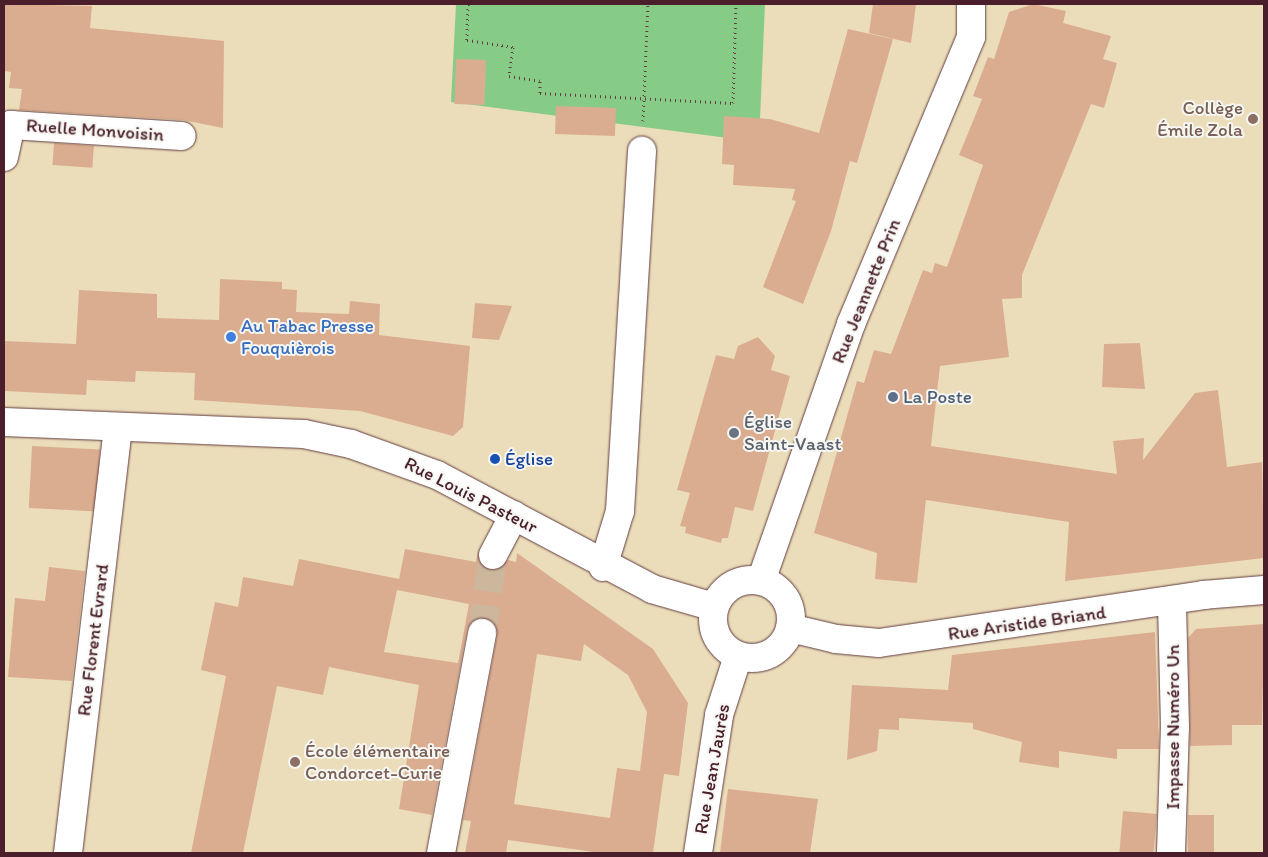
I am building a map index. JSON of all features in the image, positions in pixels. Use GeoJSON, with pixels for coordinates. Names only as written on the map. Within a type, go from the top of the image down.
{"type":"FeatureCollection","features":[{"type":"Feature","properties":{"kind":"street","name":"Rue Jeannette Prin"},"geometry":{"type":"LineString","coordinates":[[761,581],[851,324],[971,36],[971,4]]}},
{"type":"Feature","properties":{"kind":"street","name":"Ruelle Monvoisin"},"geometry":{"type":"LineString","coordinates":[[4,157],[11,125],[182,136]]}},
{"type":"Feature","properties":{"kind":"street"},"geometry":{"type":"LineString","coordinates":[[603,566],[620,511],[642,151]]}},
{"type":"Feature","properties":{"kind":"street","name":"Rue Louis Pasteur"},"geometry":{"type":"LineString","coordinates":[[4,422],[304,434],[351,444],[430,471],[514,515],[603,566],[652,589],[714,608]]}},
{"type":"Feature","properties":{"kind":"street","name":"Rue Florent Evrard"},"geometry":{"type":"LineString","coordinates":[[68,853],[118,427]]}},
{"type":"Feature","properties":{"kind":"street"},"geometry":{"type":"LineString","coordinates":[[494,555],[514,515]]}},
{"type":"Feature","properties":{"kind":"street"},"geometry":{"type":"LineString","coordinates":[[749,579],[761,581],[785,598],[790,628],[785,640],[764,656],[738,656],[716,636],[714,608],[727,588],[749,579]]}},
{"type":"Feature","properties":{"kind":"street","name":"Rue Aristide Briand"},"geometry":{"type":"LineString","coordinates":[[790,628],[836,639],[880,643],[1172,601],[1264,590]]}},
{"type":"Feature","properties":{"kind":"street","name":"Impasse Numéro Un"},"geometry":{"type":"LineString","coordinates":[[1171,853],[1176,727],[1172,601]]}},
{"type":"Feature","properties":{"kind":"street"},"geometry":{"type":"LineString","coordinates":[[441,853],[482,633]]}},
{"type":"Feature","properties":{"kind":"street","name":"Rue Jean Jaurès"},"geometry":{"type":"LineString","coordinates":[[698,853],[719,715],[738,656]]}},
{"type":"Feature","properties":{"kind":"path"},"geometry":{"type":"LineString","coordinates":[[468,4],[467,40],[513,46],[509,76],[540,80],[540,93],[644,100],[733,103],[736,4]]}},
{"type":"Feature","properties":{"kind":"path"},"geometry":{"type":"LineString","coordinates":[[642,151],[648,4]]}},
{"type":"Feature","properties":{"kind":"green space"},"geometry":{"type":"Polygon","coordinates":[[[456,4],[765,4],[759,142],[451,102],[456,4]]]}},
{"type":"Feature","properties":{"kind":"building"},"geometry":{"type":"Polygon","coordinates":[[[4,4],[92,6],[90,28],[224,41],[223,128],[183,120],[19,110],[22,89],[9,88],[11,72],[4,71],[4,4]]]}},
{"type":"Feature","properties":{"kind":"building"},"geometry":{"type":"Polygon","coordinates":[[[873,4],[916,4],[911,43],[869,33],[873,4]]]}},
{"type":"Feature","properties":{"kind":"building"},"geometry":{"type":"Polygon","coordinates":[[[1033,4],[1066,11],[1063,23],[1111,36],[1103,59],[1117,63],[1104,108],[1091,104],[1022,275],[1022,298],[1002,299],[1009,357],[940,366],[931,446],[1117,474],[1113,441],[1144,438],[1143,460],[1195,393],[1218,390],[1227,467],[1262,462],[1264,558],[1065,581],[1069,522],[926,500],[917,583],[875,579],[877,553],[814,533],[857,381],[864,383],[874,350],[891,354],[923,270],[932,273],[935,263],[947,267],[983,165],[959,155],[982,99],[973,96],[988,57],[994,59],[1009,12],[1033,4]]]}},
{"type":"Feature","properties":{"kind":"building"},"geometry":{"type":"Polygon","coordinates":[[[848,29],[893,39],[857,163],[850,161],[831,231],[803,304],[763,287],[796,201],[792,200],[795,189],[733,185],[734,165],[722,164],[724,116],[770,119],[819,133],[848,29]]]}},
{"type":"Feature","properties":{"kind":"building"},"geometry":{"type":"Polygon","coordinates":[[[456,59],[486,60],[484,105],[454,104],[456,59]]]}},
{"type":"Feature","properties":{"kind":"building"},"geometry":{"type":"Polygon","coordinates":[[[556,106],[616,108],[615,136],[555,134],[556,106]]]}},
{"type":"Feature","properties":{"kind":"building"},"geometry":{"type":"Polygon","coordinates":[[[54,143],[94,146],[92,168],[52,165],[54,143]]]}},
{"type":"Feature","properties":{"kind":"building"},"geometry":{"type":"Polygon","coordinates":[[[220,279],[282,282],[282,289],[297,290],[296,312],[349,314],[350,301],[380,304],[379,335],[470,346],[463,427],[453,436],[360,411],[194,400],[195,373],[136,371],[135,382],[87,380],[86,395],[4,391],[4,341],[76,344],[79,290],[157,294],[157,318],[219,320],[220,279]]]}},
{"type":"Feature","properties":{"kind":"building"},"geometry":{"type":"Polygon","coordinates":[[[475,303],[512,306],[499,340],[472,338],[475,303]]]}},
{"type":"Feature","properties":{"kind":"building","name":"Église Saint-Vaast"},"geometry":{"type":"Polygon","coordinates":[[[758,337],[775,356],[771,370],[790,376],[753,511],[735,507],[728,538],[722,538],[721,543],[685,533],[686,527],[680,526],[690,493],[677,490],[716,355],[734,359],[738,346],[758,337]]]}},
{"type":"Feature","properties":{"kind":"building"},"geometry":{"type":"Polygon","coordinates":[[[1140,343],[1145,389],[1102,387],[1104,344],[1140,343]]]}},
{"type":"Feature","properties":{"kind":"building"},"geometry":{"type":"Polygon","coordinates":[[[32,446],[100,450],[97,511],[29,508],[32,446]]]}},
{"type":"Feature","properties":{"kind":"building"},"geometry":{"type":"Polygon","coordinates":[[[405,549],[476,562],[478,550],[480,564],[493,571],[508,560],[516,562],[517,553],[653,649],[688,703],[679,776],[664,774],[653,853],[601,853],[508,840],[506,853],[465,853],[471,821],[463,820],[497,636],[492,621],[484,618],[470,623],[467,630],[432,815],[399,809],[419,685],[329,667],[323,695],[277,686],[243,853],[191,853],[226,676],[201,670],[215,602],[238,607],[243,577],[293,586],[299,559],[399,579],[405,549]],[[397,590],[384,652],[458,663],[469,604],[397,590]],[[584,644],[581,661],[537,654],[514,804],[610,818],[617,768],[640,771],[647,712],[628,675],[584,644]]]}},
{"type":"Feature","properties":{"kind":"building"},"geometry":{"type":"Polygon","coordinates":[[[49,567],[85,571],[72,681],[8,677],[15,598],[45,601],[49,567]]]}},
{"type":"Feature","properties":{"kind":"building"},"geometry":{"type":"Polygon","coordinates":[[[1264,624],[1262,725],[1232,725],[1232,745],[1190,746],[1188,638],[1196,629],[1264,624]]]}},
{"type":"Feature","properties":{"kind":"building"},"geometry":{"type":"Polygon","coordinates":[[[1155,632],[1159,749],[1117,749],[1117,759],[1059,751],[1059,768],[1019,762],[1022,742],[973,729],[973,723],[899,718],[899,730],[879,729],[877,751],[847,760],[852,685],[948,690],[952,655],[1155,632]]]}},
{"type":"Feature","properties":{"kind":"building"},"geometry":{"type":"Polygon","coordinates":[[[728,789],[818,799],[810,853],[720,853],[728,789]]]}},
{"type":"Feature","properties":{"kind":"building"},"geometry":{"type":"Polygon","coordinates":[[[1123,811],[1157,814],[1153,853],[1119,853],[1123,811]]]}},
{"type":"Feature","properties":{"kind":"building"},"geometry":{"type":"Polygon","coordinates":[[[1188,815],[1214,815],[1214,853],[1188,853],[1188,815]]]}},
{"type":"Feature","properties":{"kind":"tunnel"},"geometry":{"type":"LineString","coordinates":[[482,633],[493,555]]}},
{"type":"Feature","properties":{"kind":"place","name":"Collège Émile Zola"},"geometry":{"type":"Point","coordinates":[1253,119]}},
{"type":"Feature","properties":{"kind":"place","name":"Au Tabac Presse Fouquièrois"},"geometry":{"type":"Point","coordinates":[231,337]}},
{"type":"Feature","properties":{"kind":"place","name":"La Poste"},"geometry":{"type":"Point","coordinates":[893,397]}},
{"type":"Feature","properties":{"kind":"place","name":"Église Saint-Vaast"},"geometry":{"type":"Point","coordinates":[734,433]}},
{"type":"Feature","properties":{"kind":"place","name":"Église"},"geometry":{"type":"Point","coordinates":[495,459]}},
{"type":"Feature","properties":{"kind":"place","name":"École élémentaire Condorcet-Curie"},"geometry":{"type":"Point","coordinates":[295,762]}}]}
